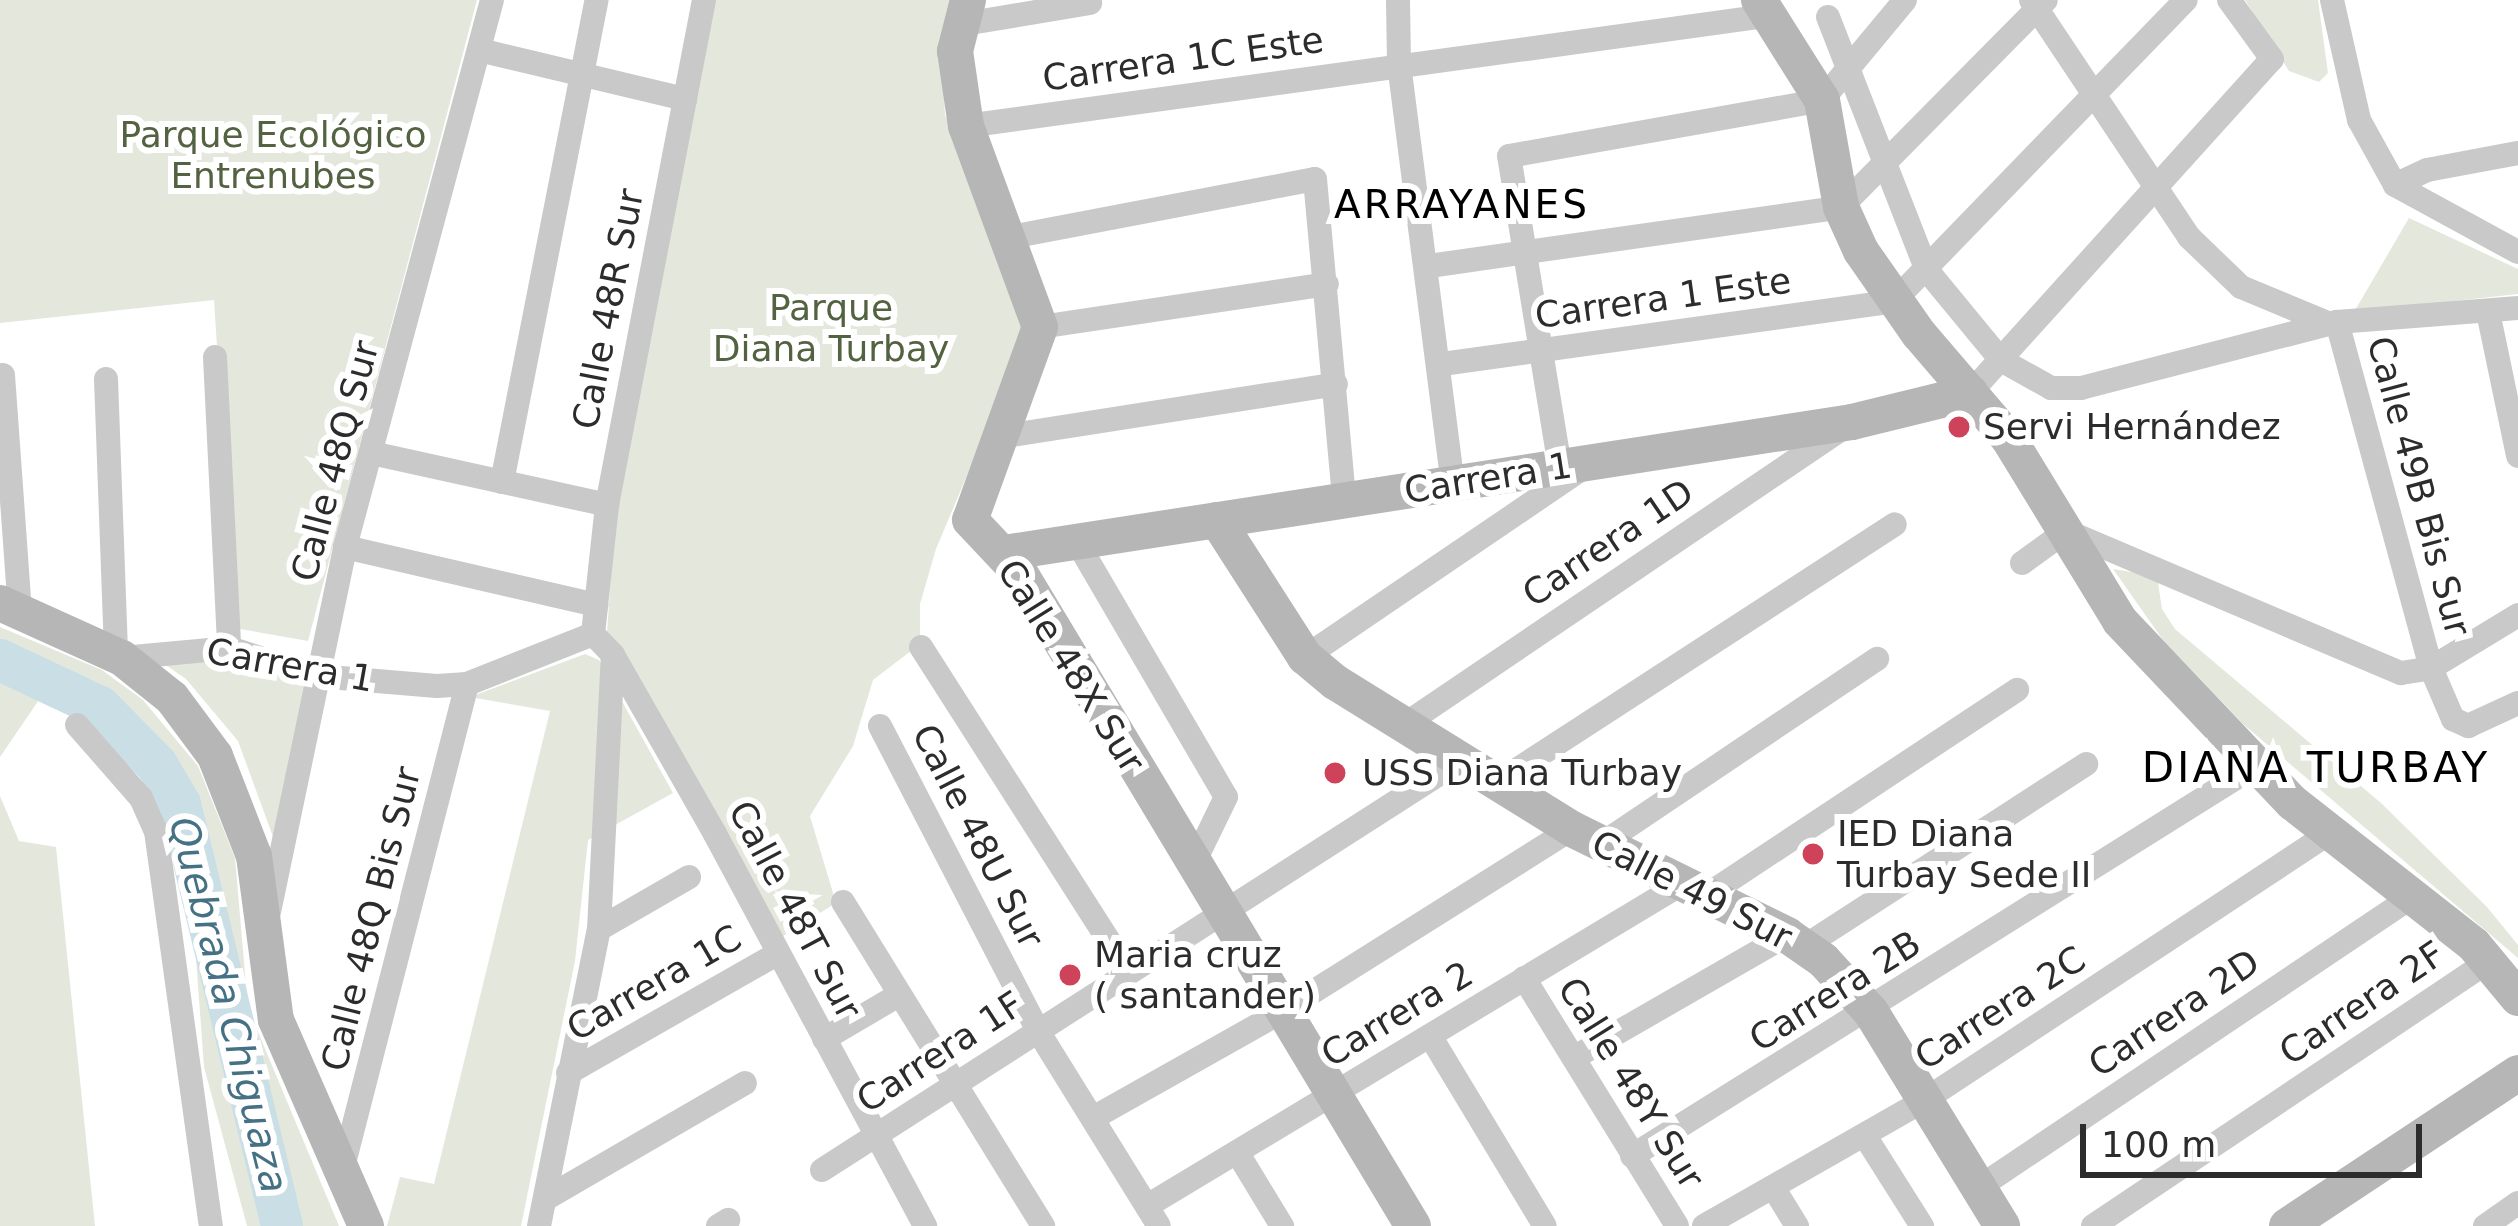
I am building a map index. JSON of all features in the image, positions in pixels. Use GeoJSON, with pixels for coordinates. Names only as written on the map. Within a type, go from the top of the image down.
{"type":"FeatureCollection","features":[{"type":"Feature","properties":{"kind":"street","name":"Calle 48Q Sur"},"geometry":{"type":"LineString","coordinates":[[262,945],[345,548],[376,454],[492,0]]}},
{"type":"Feature","properties":{"kind":"street"},"geometry":{"type":"LineString","coordinates":[[502,482],[587,76],[597,0]]}},
{"type":"Feature","properties":{"kind":"street"},"geometry":{"type":"LineString","coordinates":[[1398,0],[1399,64],[1442,364],[1453,484]]}},
{"type":"Feature","properties":{"kind":"street"},"geometry":{"type":"LineString","coordinates":[[1305,657],[1576,464],[1542,351],[1509,156],[1822,100],[1905,0]]}},
{"type":"Feature","properties":{"kind":"street"},"geometry":{"type":"LineString","coordinates":[[1894,301],[2186,0]]}},
{"type":"Feature","properties":{"kind":"street"},"geometry":{"type":"LineString","coordinates":[[1970,394],[2272,59],[2229,0]]}},
{"type":"Feature","properties":{"kind":"street"},"geometry":{"type":"LineString","coordinates":[[2332,0],[2359,120],[2395,185],[2518,252]]}},
{"type":"Feature","properties":{"kind":"street","name":"Calle 48R Sur"},"geometry":{"type":"LineString","coordinates":[[592,634],[607,505],[686,99],[697,1]]}},
{"type":"Feature","properties":{"kind":"street"},"geometry":{"type":"LineString","coordinates":[[1090,3],[963,13],[966,126],[1011,237],[1040,327],[1327,284]]}},
{"type":"Feature","properties":{"kind":"street"},"geometry":{"type":"LineString","coordinates":[[1429,266],[1841,207],[2038,3],[2092,101],[2153,193],[2241,287],[2333,322]]}},
{"type":"Feature","properties":{"kind":"street"},"geometry":{"type":"LineString","coordinates":[[1763,8],[1822,100],[1841,207],[1894,301],[1970,394],[2066,531],[2120,621],[2255,766],[2327,835],[2491,960],[2518,998]]}},
{"type":"Feature","properties":{"kind":"street","name":"Carrera 1C Este"},"geometry":{"type":"LineString","coordinates":[[966,126],[1763,8]]}},
{"type":"Feature","properties":{"kind":"street"},"geometry":{"type":"LineString","coordinates":[[1828,17],[1882,166],[1926,269],[2001,360],[2063,390],[2333,322],[2518,308]]}},
{"type":"Feature","properties":{"kind":"street"},"geometry":{"type":"LineString","coordinates":[[479,50],[686,99]]}},
{"type":"Feature","properties":{"kind":"street"},"geometry":{"type":"LineString","coordinates":[[2395,185],[2427,170],[2518,153]]}},
{"type":"Feature","properties":{"kind":"street"},"geometry":{"type":"LineString","coordinates":[[1011,237],[1315,179],[1344,500]]}},
{"type":"Feature","properties":{"kind":"street","name":"Carrera 1 Este"},"geometry":{"type":"LineString","coordinates":[[1442,364],[1894,301]]}},
{"type":"Feature","properties":{"kind":"street"},"geometry":{"type":"LineString","coordinates":[[2488,312],[2518,456]]}},
{"type":"Feature","properties":{"kind":"street","name":"Calle 49B Bis Sur"},"geometry":{"type":"LineString","coordinates":[[2333,322],[2431,668],[2458,724],[2518,703]]}},
{"type":"Feature","properties":{"kind":"street","name":"Calle 48X Sur"},"geometry":{"type":"LineString","coordinates":[[1040,327],[970,520],[1004,553],[1413,1226]]}},
{"type":"Feature","properties":{"kind":"street"},"geometry":{"type":"LineString","coordinates":[[214,357],[230,648]]}},
{"type":"Feature","properties":{"kind":"street"},"geometry":{"type":"LineString","coordinates":[[3,375],[10,607]]}},
{"type":"Feature","properties":{"kind":"street"},"geometry":{"type":"LineString","coordinates":[[106,379],[119,656],[172,698],[215,756],[254,856],[262,945],[276,1020],[366,1226]]}},
{"type":"Feature","properties":{"kind":"street"},"geometry":{"type":"LineString","coordinates":[[999,436],[1336,384]]}},
{"type":"Feature","properties":{"kind":"street","name":"Carrera 1"},"geometry":{"type":"LineString","coordinates":[[1004,553],[1852,422],[1970,394]]}},
{"type":"Feature","properties":{"kind":"street","name":"Carrera 1D"},"geometry":{"type":"LineString","coordinates":[[1404,725],[1852,422]]}},
{"type":"Feature","properties":{"kind":"street"},"geometry":{"type":"LineString","coordinates":[[376,454],[607,505]]}},
{"type":"Feature","properties":{"kind":"street","name":"Calle 49 Sur"},"geometry":{"type":"LineString","coordinates":[[1216,520],[1305,657],[1404,725],[1586,837],[1796,940],[1871,1012],[2002,1226]]}},
{"type":"Feature","properties":{"kind":"street"},"geometry":{"type":"LineString","coordinates":[[1498,782],[1894,524]]}},
{"type":"Feature","properties":{"kind":"street"},"geometry":{"type":"LineString","coordinates":[[2066,531],[2376,668],[2431,668],[2518,614]]}},
{"type":"Feature","properties":{"kind":"street"},"geometry":{"type":"LineString","coordinates":[[2021,563],[2066,531]]}},
{"type":"Feature","properties":{"kind":"street"},"geometry":{"type":"LineString","coordinates":[[1077,542],[1226,797],[1193,865]]}},
{"type":"Feature","properties":{"kind":"street"},"geometry":{"type":"LineString","coordinates":[[345,548],[596,605]]}},
{"type":"Feature","properties":{"kind":"street","name":"Carrera 1"},"geometry":{"type":"LineString","coordinates":[[10,607],[119,656],[230,648],[317,676],[466,684],[592,634]]}},
{"type":"Feature","properties":{"kind":"street","name":"Calle 48T Sur"},"geometry":{"type":"LineString","coordinates":[[592,634],[613,655],[925,1226]]}},
{"type":"Feature","properties":{"kind":"street"},"geometry":{"type":"LineString","coordinates":[[922,646],[1129,972]]}},
{"type":"Feature","properties":{"kind":"street"},"geometry":{"type":"LineString","coordinates":[[539,1226],[599,929],[613,655]]}},
{"type":"Feature","properties":{"kind":"street"},"geometry":{"type":"LineString","coordinates":[[1093,1118],[1586,837],[1877,659]]}},
{"type":"Feature","properties":{"kind":"street","name":"Calle 48Q Bis Sur"},"geometry":{"type":"LineString","coordinates":[[342,1171],[466,684]]}},
{"type":"Feature","properties":{"kind":"street","name":"Carrera 2"},"geometry":{"type":"LineString","coordinates":[[1153,1216],[1237,1151],[1432,1039],[1524,978],[1695,889],[2017,690]]}},
{"type":"Feature","properties":{"kind":"street"},"geometry":{"type":"LineString","coordinates":[[77,725],[141,799],[156,831],[211,1226]]}},
{"type":"Feature","properties":{"kind":"street","name":"Calle 48U Sur"},"geometry":{"type":"LineString","coordinates":[[880,726],[1038,1031],[1153,1216]]}},
{"type":"Feature","properties":{"kind":"street","name":"Carrera 1F"},"geometry":{"type":"LineString","coordinates":[[822,1170],[1461,760]]}},
{"type":"Feature","properties":{"kind":"street"},"geometry":{"type":"LineString","coordinates":[[1575,1057],[1796,940],[2086,764]]}},
{"type":"Feature","properties":{"kind":"street","name":"Carrera 2B"},"geometry":{"type":"LineString","coordinates":[[1632,1156],[1871,1012],[2255,766]]}},
{"type":"Feature","properties":{"kind":"street","name":"Carrera 2C"},"geometry":{"type":"LineString","coordinates":[[1703,1226],[1923,1101],[2327,835]]}},
{"type":"Feature","properties":{"kind":"street"},"geometry":{"type":"LineString","coordinates":[[599,929],[689,877]]}},
{"type":"Feature","properties":{"kind":"street","name":"Carrera 2D"},"geometry":{"type":"LineString","coordinates":[[1978,1188],[2410,898]]}},
{"type":"Feature","properties":{"kind":"street"},"geometry":{"type":"LineString","coordinates":[[843,902],[897,996],[960,1084],[1043,1226]]}},
{"type":"Feature","properties":{"kind":"street","name":"Carrera 1C"},"geometry":{"type":"LineString","coordinates":[[568,1073],[775,955]]}},
{"type":"Feature","properties":{"kind":"street","name":"Carrera 2F"},"geometry":{"type":"LineString","coordinates":[[2093,1226],[2491,960]]}},
{"type":"Feature","properties":{"kind":"street","name":"Calle 48Y Sur"},"geometry":{"type":"LineString","coordinates":[[1524,978],[1676,1226]]}},
{"type":"Feature","properties":{"kind":"street"},"geometry":{"type":"LineString","coordinates":[[824,1040],[897,996]]}},
{"type":"Feature","properties":{"kind":"street"},"geometry":{"type":"LineString","coordinates":[[1432,1039],[1545,1226]]}},
{"type":"Feature","properties":{"kind":"street"},"geometry":{"type":"LineString","coordinates":[[2287,1226],[2518,1073]]}},
{"type":"Feature","properties":{"kind":"street"},"geometry":{"type":"LineString","coordinates":[[545,1199],[745,1083]]}},
{"type":"Feature","properties":{"kind":"street"},"geometry":{"type":"LineString","coordinates":[[1865,1136],[1922,1226]]}},
{"type":"Feature","properties":{"kind":"street"},"geometry":{"type":"LineString","coordinates":[[1237,1151],[1282,1226]]}},
{"type":"Feature","properties":{"kind":"street"},"geometry":{"type":"LineString","coordinates":[[1773,1187],[1797,1226]]}},
{"type":"Feature","properties":{"kind":"street"},"geometry":{"type":"LineString","coordinates":[[2485,1226],[2518,1204]]}},
{"type":"Feature","properties":{"kind":"green space","name":"Parque Ecológico Entrenubes"},"geometry":{"type":"Polygon","coordinates":[[[0,0],[477,0],[308,641],[235,628],[214,300],[0,323],[0,0]]]}},
{"type":"Feature","properties":{"kind":"green space","name":"Parque Diana Turbay"},"geometry":{"type":"Polygon","coordinates":[[[711,0],[954,0],[941,55],[945,115],[1023,316],[1016,359],[936,549],[920,604],[920,644],[873,680],[853,746],[810,816],[836,903],[783,936],[607,632],[615,520],[711,0]]]}},
{"type":"Feature","properties":{"kind":"green space"},"geometry":{"type":"Polygon","coordinates":[[[2245,0],[2318,0],[2328,73],[2319,82],[2289,71],[2245,0]]]}},
{"type":"Feature","properties":{"kind":"green space"},"geometry":{"type":"Polygon","coordinates":[[[2409,218],[2518,269],[2518,294],[2354,312],[2409,218]]]}},
{"type":"Feature","properties":{"kind":"green space"},"geometry":{"type":"Polygon","coordinates":[[[2113,569],[2157,576],[2162,609],[2175,629],[2381,803],[2487,907],[2518,945],[2518,958],[2243,724],[2163,640],[2113,569]]]}},
{"type":"Feature","properties":{"kind":"green space"},"geometry":{"type":"Polygon","coordinates":[[[0,627],[102,670],[143,700],[198,766],[235,858],[248,1008],[339,1226],[247,1226],[204,1067],[193,918],[161,799],[81,713],[43,694],[0,757],[0,627]]]}},
{"type":"Feature","properties":{"kind":"green space"},"geometry":{"type":"Polygon","coordinates":[[[203,653],[310,680],[276,845],[238,741],[186,679],[160,661],[203,653]]]}},
{"type":"Feature","properties":{"kind":"green space"},"geometry":{"type":"Polygon","coordinates":[[[585,654],[599,660],[673,793],[588,840],[575,961],[521,1226],[387,1226],[400,1177],[434,1184],[550,711],[470,697],[585,654]]]}},
{"type":"Feature","properties":{"kind":"green space"},"geometry":{"type":"Polygon","coordinates":[[[0,796],[19,841],[56,847],[95,1226],[0,1226],[0,796]]]}},
{"type":"Feature","properties":{"kind":"waterway","name":"Quebrada Chiguaza"},"geometry":{"type":"LineString","coordinates":[[0,660],[100,707],[157,765],[180,804],[282,1226]]}},
{"type":"Feature","properties":{"kind":"place","name":"Servi Hernández"},"geometry":{"type":"Point","coordinates":[1959,427]}},
{"type":"Feature","properties":{"kind":"place","name":"USS Diana Turbay"},"geometry":{"type":"Point","coordinates":[1335,773]}},
{"type":"Feature","properties":{"kind":"place","name":"IED Diana Turbay Sede II"},"geometry":{"type":"Point","coordinates":[1813,854]}},
{"type":"Feature","properties":{"kind":"place","name":"Maria cruz ( santander)"},"geometry":{"type":"Point","coordinates":[1070,975]}},
{"type":"Feature","properties":{"kind":"district","name":"ARRAYANES"},"geometry":{"type":"Point","coordinates":[1462,205]}},
{"type":"Feature","properties":{"kind":"district","name":"DIANA TURBAY"},"geometry":{"type":"Point","coordinates":[2316,768]}}]}
